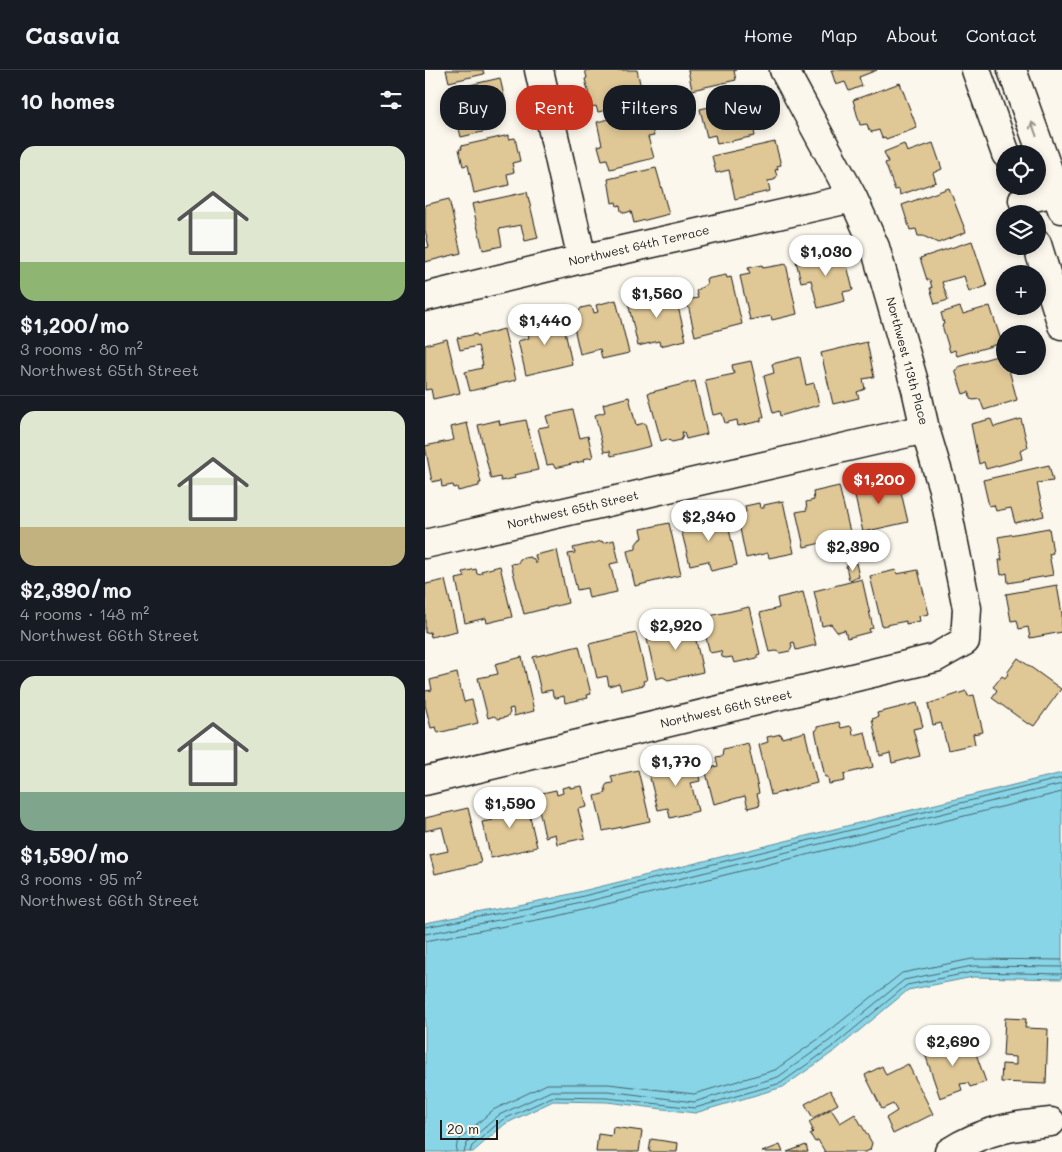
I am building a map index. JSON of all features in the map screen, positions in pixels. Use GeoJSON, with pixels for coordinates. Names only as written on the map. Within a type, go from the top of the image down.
{"type":"FeatureCollection","features":[{"type":"Feature","properties":{"kind":"street"},"geometry":{"type":"LineString","coordinates":[[539,70],[583,259]]}},
{"type":"Feature","properties":{"kind":"street","name":"Northwest 113th Place"},"geometry":{"type":"LineString","coordinates":[[784,70],[853,198],[875,247],[917,389],[925,428],[943,489],[967,608],[965,641]]}},
{"type":"Feature","properties":{"kind":"street"},"geometry":{"type":"LineString","coordinates":[[976,70],[1003,145]]}},
{"type":"Feature","properties":{"kind":"street"},"geometry":{"type":"LineString","coordinates":[[1012,70],[1048,160],[1060,197],[1023,200]]}},
{"type":"Feature","properties":{"kind":"street","name":"Northwest 64th Terrace"},"geometry":{"type":"LineString","coordinates":[[425,297],[853,198]]}},
{"type":"Feature","properties":{"kind":"street"},"geometry":{"type":"LineString","coordinates":[[1040,255],[1062,325]]}},
{"type":"Feature","properties":{"kind":"street","name":"Northwest 65th Street"},"geometry":{"type":"LineString","coordinates":[[425,544],[925,428]]}},
{"type":"Feature","properties":{"kind":"street","name":"Northwest 66th Street"},"geometry":{"type":"LineString","coordinates":[[425,781],[935,658],[965,641]]}},
{"type":"Feature","properties":{"kind":"street"},"geometry":{"type":"LineString","coordinates":[[949,1152],[962,1144],[994,1141],[1013,1126],[1051,1122]]}},
{"type":"Feature","properties":{"kind":"water"},"geometry":{"type":"Polygon","coordinates":[[[1062,773],[1062,979],[973,977],[908,990],[836,1050],[783,1087],[695,1113],[607,1102],[553,1101],[505,1124],[473,1152],[425,1152],[425,923],[554,898],[1062,773]]]}},
{"type":"Feature","properties":{"kind":"building"},"geometry":{"type":"Polygon","coordinates":[[[446,70],[483,70],[484,74],[449,82],[446,70]]]}},
{"type":"Feature","properties":{"kind":"building"},"geometry":{"type":"Polygon","coordinates":[[[585,70],[637,70],[640,85],[603,85],[603,111],[598,112],[596,106],[593,107],[593,85],[586,85],[585,79],[587,78],[585,70]]]}},
{"type":"Feature","properties":{"kind":"building"},"geometry":{"type":"Polygon","coordinates":[[[688,70],[737,70],[734,71],[736,80],[706,85],[706,87],[696,89],[696,85],[691,85],[688,70]]]}},
{"type":"Feature","properties":{"kind":"building"},"geometry":{"type":"Polygon","coordinates":[[[831,70],[877,70],[859,77],[862,86],[849,91],[845,82],[836,85],[831,70]]]}},
{"type":"Feature","properties":{"kind":"building"},"geometry":{"type":"Polygon","coordinates":[[[500,78],[502,85],[470,85],[500,78]]]}},
{"type":"Feature","properties":{"kind":"building"},"geometry":{"type":"Polygon","coordinates":[[[900,83],[917,128],[886,139],[885,137],[882,138],[879,130],[872,132],[867,124],[860,125],[853,100],[900,83]]]}},
{"type":"Feature","properties":{"kind":"building"},"geometry":{"type":"Polygon","coordinates":[[[706,108],[706,130],[754,130],[755,136],[717,144],[715,135],[707,137],[700,109],[706,108]]]}},
{"type":"Feature","properties":{"kind":"building"},"geometry":{"type":"Polygon","coordinates":[[[603,121],[603,130],[652,130],[654,136],[648,137],[654,158],[610,169],[607,159],[602,160],[598,146],[602,145],[597,122],[603,121]]]}},
{"type":"Feature","properties":{"kind":"building"},"geometry":{"type":"Polygon","coordinates":[[[459,130],[491,130],[461,137],[459,130]]]}},
{"type":"Feature","properties":{"kind":"building"},"geometry":{"type":"Polygon","coordinates":[[[509,135],[509,139],[515,138],[520,161],[512,163],[514,172],[507,174],[509,185],[474,193],[468,165],[463,166],[459,149],[462,149],[461,146],[509,135]]]}},
{"type":"Feature","properties":{"kind":"building"},"geometry":{"type":"Polygon","coordinates":[[[775,142],[781,165],[777,166],[778,169],[775,170],[777,176],[774,180],[768,181],[770,191],[735,199],[729,170],[716,173],[712,156],[775,142]]]}},
{"type":"Feature","properties":{"kind":"building"},"geometry":{"type":"Polygon","coordinates":[[[933,143],[942,169],[933,173],[936,182],[900,195],[899,189],[895,190],[885,163],[888,162],[884,152],[904,144],[907,152],[933,143]]]}},
{"type":"Feature","properties":{"kind":"building"},"geometry":{"type":"Polygon","coordinates":[[[656,168],[669,214],[634,223],[631,211],[625,213],[621,211],[620,205],[617,206],[616,202],[612,203],[608,179],[656,168]]]}},
{"type":"Feature","properties":{"kind":"building"},"geometry":{"type":"Polygon","coordinates":[[[949,188],[966,232],[938,243],[923,236],[918,236],[916,229],[910,230],[902,205],[949,188]]]}},
{"type":"Feature","properties":{"kind":"building"},"geometry":{"type":"Polygon","coordinates":[[[527,192],[538,238],[525,241],[521,225],[499,229],[502,246],[483,250],[472,204],[527,192]]]}},
{"type":"Feature","properties":{"kind":"building"},"geometry":{"type":"Polygon","coordinates":[[[449,199],[461,253],[425,262],[425,248],[429,247],[425,230],[425,205],[449,199]]]}},
{"type":"Feature","properties":{"kind":"building"},"geometry":{"type":"Polygon","coordinates":[[[972,241],[987,286],[969,292],[964,276],[942,282],[948,300],[935,304],[930,288],[932,288],[930,280],[927,280],[920,258],[972,241]]]}},
{"type":"Feature","properties":{"kind":"building"},"geometry":{"type":"Polygon","coordinates":[[[837,250],[838,254],[844,253],[853,290],[843,292],[845,301],[818,308],[811,280],[801,282],[796,261],[837,250]]]}},
{"type":"Feature","properties":{"kind":"building"},"geometry":{"type":"Polygon","coordinates":[[[786,264],[797,314],[772,320],[771,316],[750,320],[740,276],[750,274],[748,268],[762,265],[763,268],[786,264]]]}},
{"type":"Feature","properties":{"kind":"building"},"geometry":{"type":"Polygon","coordinates":[[[726,275],[727,278],[731,277],[742,324],[695,336],[687,300],[698,298],[696,291],[707,284],[706,279],[726,275]]]}},
{"type":"Feature","properties":{"kind":"building"},"geometry":{"type":"Polygon","coordinates":[[[674,290],[686,340],[660,346],[659,341],[638,346],[627,298],[674,290]]]}},
{"type":"Feature","properties":{"kind":"building"},"geometry":{"type":"Polygon","coordinates":[[[616,300],[629,353],[602,359],[600,349],[580,354],[571,314],[578,313],[581,308],[590,306],[594,313],[598,312],[596,305],[616,300]]]}},
{"type":"Feature","properties":{"kind":"building"},"geometry":{"type":"Polygon","coordinates":[[[990,306],[996,325],[996,345],[957,356],[955,350],[950,352],[942,325],[944,324],[941,313],[960,307],[963,314],[990,306]]]}},
{"type":"Feature","properties":{"kind":"building"},"geometry":{"type":"Polygon","coordinates":[[[557,315],[557,317],[562,317],[572,364],[526,375],[518,341],[529,338],[527,329],[537,327],[535,319],[557,315]]]}},
{"type":"Feature","properties":{"kind":"building"},"geometry":{"type":"Polygon","coordinates":[[[504,329],[516,380],[470,391],[465,372],[482,368],[481,365],[483,365],[478,346],[460,350],[457,338],[476,334],[477,336],[504,329]]]}},
{"type":"Feature","properties":{"kind":"building"},"geometry":{"type":"Polygon","coordinates":[[[447,339],[460,393],[433,399],[431,389],[425,390],[425,345],[447,339]]]}},
{"type":"Feature","properties":{"kind":"building"},"geometry":{"type":"Polygon","coordinates":[[[867,342],[874,377],[863,379],[865,389],[857,392],[859,398],[833,404],[821,353],[867,342]]]}},
{"type":"Feature","properties":{"kind":"building"},"geometry":{"type":"Polygon","coordinates":[[[996,356],[996,375],[1010,375],[1017,400],[984,410],[980,399],[970,399],[969,392],[963,394],[955,370],[958,367],[996,356]]]}},
{"type":"Feature","properties":{"kind":"building"},"geometry":{"type":"Polygon","coordinates":[[[800,357],[806,385],[814,383],[819,405],[780,416],[779,411],[773,413],[764,376],[774,373],[772,364],[800,357]]]}},
{"type":"Feature","properties":{"kind":"building"},"geometry":{"type":"Polygon","coordinates":[[[751,361],[764,417],[761,417],[761,421],[738,426],[737,420],[725,423],[722,413],[713,415],[705,380],[734,374],[732,365],[751,361]]]}},
{"type":"Feature","properties":{"kind":"building"},"geometry":{"type":"Polygon","coordinates":[[[695,381],[707,434],[686,439],[684,432],[682,432],[681,440],[672,442],[667,439],[661,441],[648,393],[695,381]]]}},
{"type":"Feature","properties":{"kind":"building"},"geometry":{"type":"Polygon","coordinates":[[[629,397],[636,425],[645,423],[651,446],[611,456],[610,451],[604,452],[595,415],[605,412],[603,404],[629,397]]]}},
{"type":"Feature","properties":{"kind":"building"},"geometry":{"type":"Polygon","coordinates":[[[573,410],[580,438],[588,436],[593,457],[555,468],[553,464],[547,465],[538,428],[549,426],[546,416],[573,410]]]}},
{"type":"Feature","properties":{"kind":"building"},"geometry":{"type":"Polygon","coordinates":[[[991,419],[994,427],[1021,419],[1028,447],[1020,450],[1022,459],[986,469],[984,462],[979,464],[971,424],[991,419]]]}},
{"type":"Feature","properties":{"kind":"building"},"geometry":{"type":"Polygon","coordinates":[[[499,420],[500,425],[526,420],[538,470],[514,475],[515,478],[501,481],[500,477],[491,479],[478,425],[499,420]]]}},
{"type":"Feature","properties":{"kind":"building"},"geometry":{"type":"Polygon","coordinates":[[[467,423],[481,483],[479,483],[479,486],[458,491],[457,487],[454,488],[453,485],[442,487],[441,480],[432,482],[425,446],[454,440],[451,427],[467,423]]]}},
{"type":"Feature","properties":{"kind":"building"},"geometry":{"type":"Polygon","coordinates":[[[1049,465],[1053,481],[1037,483],[1044,516],[1015,523],[1011,508],[996,511],[994,505],[989,506],[983,480],[1049,465]]]}},
{"type":"Feature","properties":{"kind":"building"},"geometry":{"type":"Polygon","coordinates":[[[874,477],[880,483],[885,481],[888,483],[890,490],[900,488],[908,522],[863,532],[852,483],[874,477]]]}},
{"type":"Feature","properties":{"kind":"building"},"geometry":{"type":"Polygon","coordinates":[[[839,486],[851,536],[804,547],[796,512],[807,510],[806,502],[814,500],[813,492],[839,486]]]}},
{"type":"Feature","properties":{"kind":"building"},"geometry":{"type":"Polygon","coordinates":[[[783,501],[794,553],[769,558],[768,553],[746,558],[737,514],[746,512],[745,506],[759,503],[760,508],[764,508],[764,505],[783,501]]]}},
{"type":"Feature","properties":{"kind":"building"},"geometry":{"type":"Polygon","coordinates":[[[725,511],[737,565],[711,571],[708,561],[690,565],[680,525],[686,524],[690,519],[699,517],[703,520],[704,524],[706,523],[705,516],[725,511]]]}},
{"type":"Feature","properties":{"kind":"building"},"geometry":{"type":"Polygon","coordinates":[[[669,523],[681,575],[635,586],[627,551],[636,549],[636,544],[643,538],[641,529],[669,523]]]}},
{"type":"Feature","properties":{"kind":"building"},"geometry":{"type":"Polygon","coordinates":[[[1049,528],[1053,553],[1049,554],[1053,575],[1008,583],[1007,573],[1001,575],[999,560],[1002,560],[998,537],[1049,528]]]}},
{"type":"Feature","properties":{"kind":"building"},"geometry":{"type":"Polygon","coordinates":[[[614,540],[619,562],[610,564],[617,592],[589,598],[587,588],[577,590],[568,554],[575,553],[573,548],[614,540]]]}},
{"type":"Feature","properties":{"kind":"building"},"geometry":{"type":"Polygon","coordinates":[[[557,550],[568,603],[524,614],[511,564],[518,563],[520,559],[529,557],[537,563],[535,555],[557,550]]]}},
{"type":"Feature","properties":{"kind":"building"},"geometry":{"type":"Polygon","coordinates":[[[856,563],[859,577],[849,580],[846,566],[856,563]]]}},
{"type":"Feature","properties":{"kind":"building"},"geometry":{"type":"Polygon","coordinates":[[[500,566],[512,617],[487,623],[486,618],[465,623],[456,579],[465,577],[463,572],[476,569],[477,574],[482,573],[481,571],[500,566]]]}},
{"type":"Feature","properties":{"kind":"building"},"geometry":{"type":"Polygon","coordinates":[[[896,570],[897,574],[918,570],[929,614],[919,616],[920,621],[906,624],[906,621],[882,626],[870,576],[896,570]]]}},
{"type":"Feature","properties":{"kind":"building"},"geometry":{"type":"Polygon","coordinates":[[[862,579],[873,628],[869,629],[870,632],[847,638],[845,630],[837,632],[831,624],[822,626],[814,591],[862,579]]]}},
{"type":"Feature","properties":{"kind":"building"},"geometry":{"type":"Polygon","coordinates":[[[445,580],[457,631],[431,637],[430,632],[425,633],[425,586],[426,584],[445,580]]]}},
{"type":"Feature","properties":{"kind":"building"},"geometry":{"type":"Polygon","coordinates":[[[1057,585],[1062,614],[1062,632],[1030,638],[1028,627],[1019,629],[1017,620],[1011,621],[1006,594],[1057,585]]]}},
{"type":"Feature","properties":{"kind":"building"},"geometry":{"type":"Polygon","coordinates":[[[803,592],[816,645],[796,650],[794,642],[791,643],[790,651],[780,653],[776,651],[769,652],[760,613],[779,608],[777,598],[803,592]]]}},
{"type":"Feature","properties":{"kind":"building"},"geometry":{"type":"Polygon","coordinates":[[[749,607],[760,654],[757,655],[757,658],[734,663],[732,657],[722,657],[721,651],[710,653],[701,618],[749,607]]]}},
{"type":"Feature","properties":{"kind":"building"},"geometry":{"type":"Polygon","coordinates":[[[691,618],[703,672],[668,680],[663,677],[656,679],[647,639],[666,634],[664,624],[691,618]]]}},
{"type":"Feature","properties":{"kind":"building"},"geometry":{"type":"Polygon","coordinates":[[[636,633],[647,680],[643,681],[644,685],[621,690],[619,683],[609,686],[607,676],[597,678],[589,644],[636,633]]]}},
{"type":"Feature","properties":{"kind":"building"},"geometry":{"type":"Polygon","coordinates":[[[579,646],[591,694],[587,695],[588,698],[565,703],[564,696],[556,698],[553,696],[552,690],[541,692],[533,657],[579,646]]]}},
{"type":"Feature","properties":{"kind":"building"},"geometry":{"type":"Polygon","coordinates":[[[522,657],[534,711],[514,716],[513,708],[509,709],[510,713],[507,717],[498,719],[494,716],[488,718],[478,678],[498,674],[495,664],[522,657]]]}},
{"type":"Feature","properties":{"kind":"building"},"geometry":{"type":"Polygon","coordinates":[[[1018,658],[1061,689],[1034,726],[1028,724],[992,698],[997,690],[993,687],[1002,676],[1005,678],[1018,658]]]}},
{"type":"Feature","properties":{"kind":"building"},"geometry":{"type":"Polygon","coordinates":[[[457,673],[464,702],[472,700],[478,723],[438,733],[436,727],[431,728],[425,705],[425,691],[432,690],[430,680],[457,673]]]}},
{"type":"Feature","properties":{"kind":"building"},"geometry":{"type":"Polygon","coordinates":[[[966,691],[968,696],[974,695],[983,732],[973,734],[975,744],[948,750],[941,723],[933,725],[928,704],[966,691]]]}},
{"type":"Feature","properties":{"kind":"building"},"geometry":{"type":"Polygon","coordinates":[[[917,703],[923,727],[913,729],[920,756],[892,763],[890,753],[880,756],[872,719],[878,717],[877,713],[917,703]]]}},
{"type":"Feature","properties":{"kind":"building"},"geometry":{"type":"Polygon","coordinates":[[[839,722],[841,728],[850,726],[853,735],[865,732],[873,767],[844,774],[845,781],[829,784],[828,777],[825,777],[815,730],[817,730],[817,727],[839,722]]]}},
{"type":"Feature","properties":{"kind":"building"},"geometry":{"type":"Polygon","coordinates":[[[805,732],[817,783],[771,795],[759,745],[768,742],[767,737],[781,734],[782,738],[805,732]]]}},
{"type":"Feature","properties":{"kind":"building"},"geometry":{"type":"Polygon","coordinates":[[[748,743],[760,805],[748,808],[745,796],[714,804],[705,769],[718,766],[716,757],[722,756],[723,749],[748,743]]]}},
{"type":"Feature","properties":{"kind":"building"},"geometry":{"type":"Polygon","coordinates":[[[695,759],[700,781],[691,783],[698,811],[670,818],[668,808],[658,810],[649,774],[656,772],[654,767],[695,759]]]}},
{"type":"Feature","properties":{"kind":"building"},"geometry":{"type":"Polygon","coordinates":[[[638,770],[650,821],[603,831],[595,796],[606,793],[605,787],[607,784],[613,783],[611,776],[638,770]]]}},
{"type":"Feature","properties":{"kind":"building"},"geometry":{"type":"Polygon","coordinates":[[[570,786],[570,788],[582,786],[587,807],[578,809],[585,838],[557,844],[555,834],[545,837],[537,800],[543,798],[542,793],[556,790],[557,795],[563,793],[562,788],[570,786]]]}},
{"type":"Feature","properties":{"kind":"building"},"geometry":{"type":"Polygon","coordinates":[[[525,796],[537,847],[491,858],[482,822],[493,820],[492,814],[494,810],[502,808],[501,802],[525,796]]]}},
{"type":"Feature","properties":{"kind":"building"},"geometry":{"type":"Polygon","coordinates":[[[468,808],[481,863],[435,874],[430,855],[448,851],[442,827],[425,831],[425,818],[468,808]]]}},
{"type":"Feature","properties":{"kind":"building"},"geometry":{"type":"Polygon","coordinates":[[[1005,1018],[1026,1019],[1025,1028],[1048,1029],[1046,1084],[1001,1082],[1002,1064],[1016,1065],[1016,1057],[1003,1056],[1005,1018]]]}},
{"type":"Feature","properties":{"kind":"building"},"geometry":{"type":"Polygon","coordinates":[[[939,1039],[942,1048],[963,1041],[967,1054],[975,1051],[986,1082],[970,1087],[968,1083],[960,1084],[962,1090],[940,1098],[922,1045],[939,1039]]]}},
{"type":"Feature","properties":{"kind":"building"},"geometry":{"type":"Polygon","coordinates":[[[908,1064],[933,1114],[893,1134],[886,1118],[897,1111],[893,1104],[882,1109],[865,1075],[882,1066],[886,1075],[908,1064]]]}},
{"type":"Feature","properties":{"kind":"building"},"geometry":{"type":"Polygon","coordinates":[[[830,1090],[838,1104],[813,1118],[805,1104],[830,1090]]]}},
{"type":"Feature","properties":{"kind":"building"},"geometry":{"type":"Polygon","coordinates":[[[831,1109],[840,1123],[855,1114],[872,1143],[870,1150],[865,1152],[825,1152],[818,1140],[815,1142],[810,1134],[813,1132],[811,1130],[813,1130],[809,1122],[831,1109]]]}},
{"type":"Feature","properties":{"kind":"building"},"geometry":{"type":"Polygon","coordinates":[[[613,1127],[642,1131],[639,1152],[596,1152],[598,1134],[612,1136],[613,1127]]]}},
{"type":"Feature","properties":{"kind":"building"},"geometry":{"type":"Polygon","coordinates":[[[651,1139],[678,1143],[677,1152],[649,1152],[651,1139]]]}},
{"type":"Feature","properties":{"kind":"building"},"geometry":{"type":"Polygon","coordinates":[[[780,1145],[783,1152],[762,1152],[780,1145]]]}},
{"type":"Feature","properties":{"kind":"building"},"geometry":{"type":"Polygon","coordinates":[[[806,1145],[808,1152],[787,1152],[806,1145]]]}}]}
